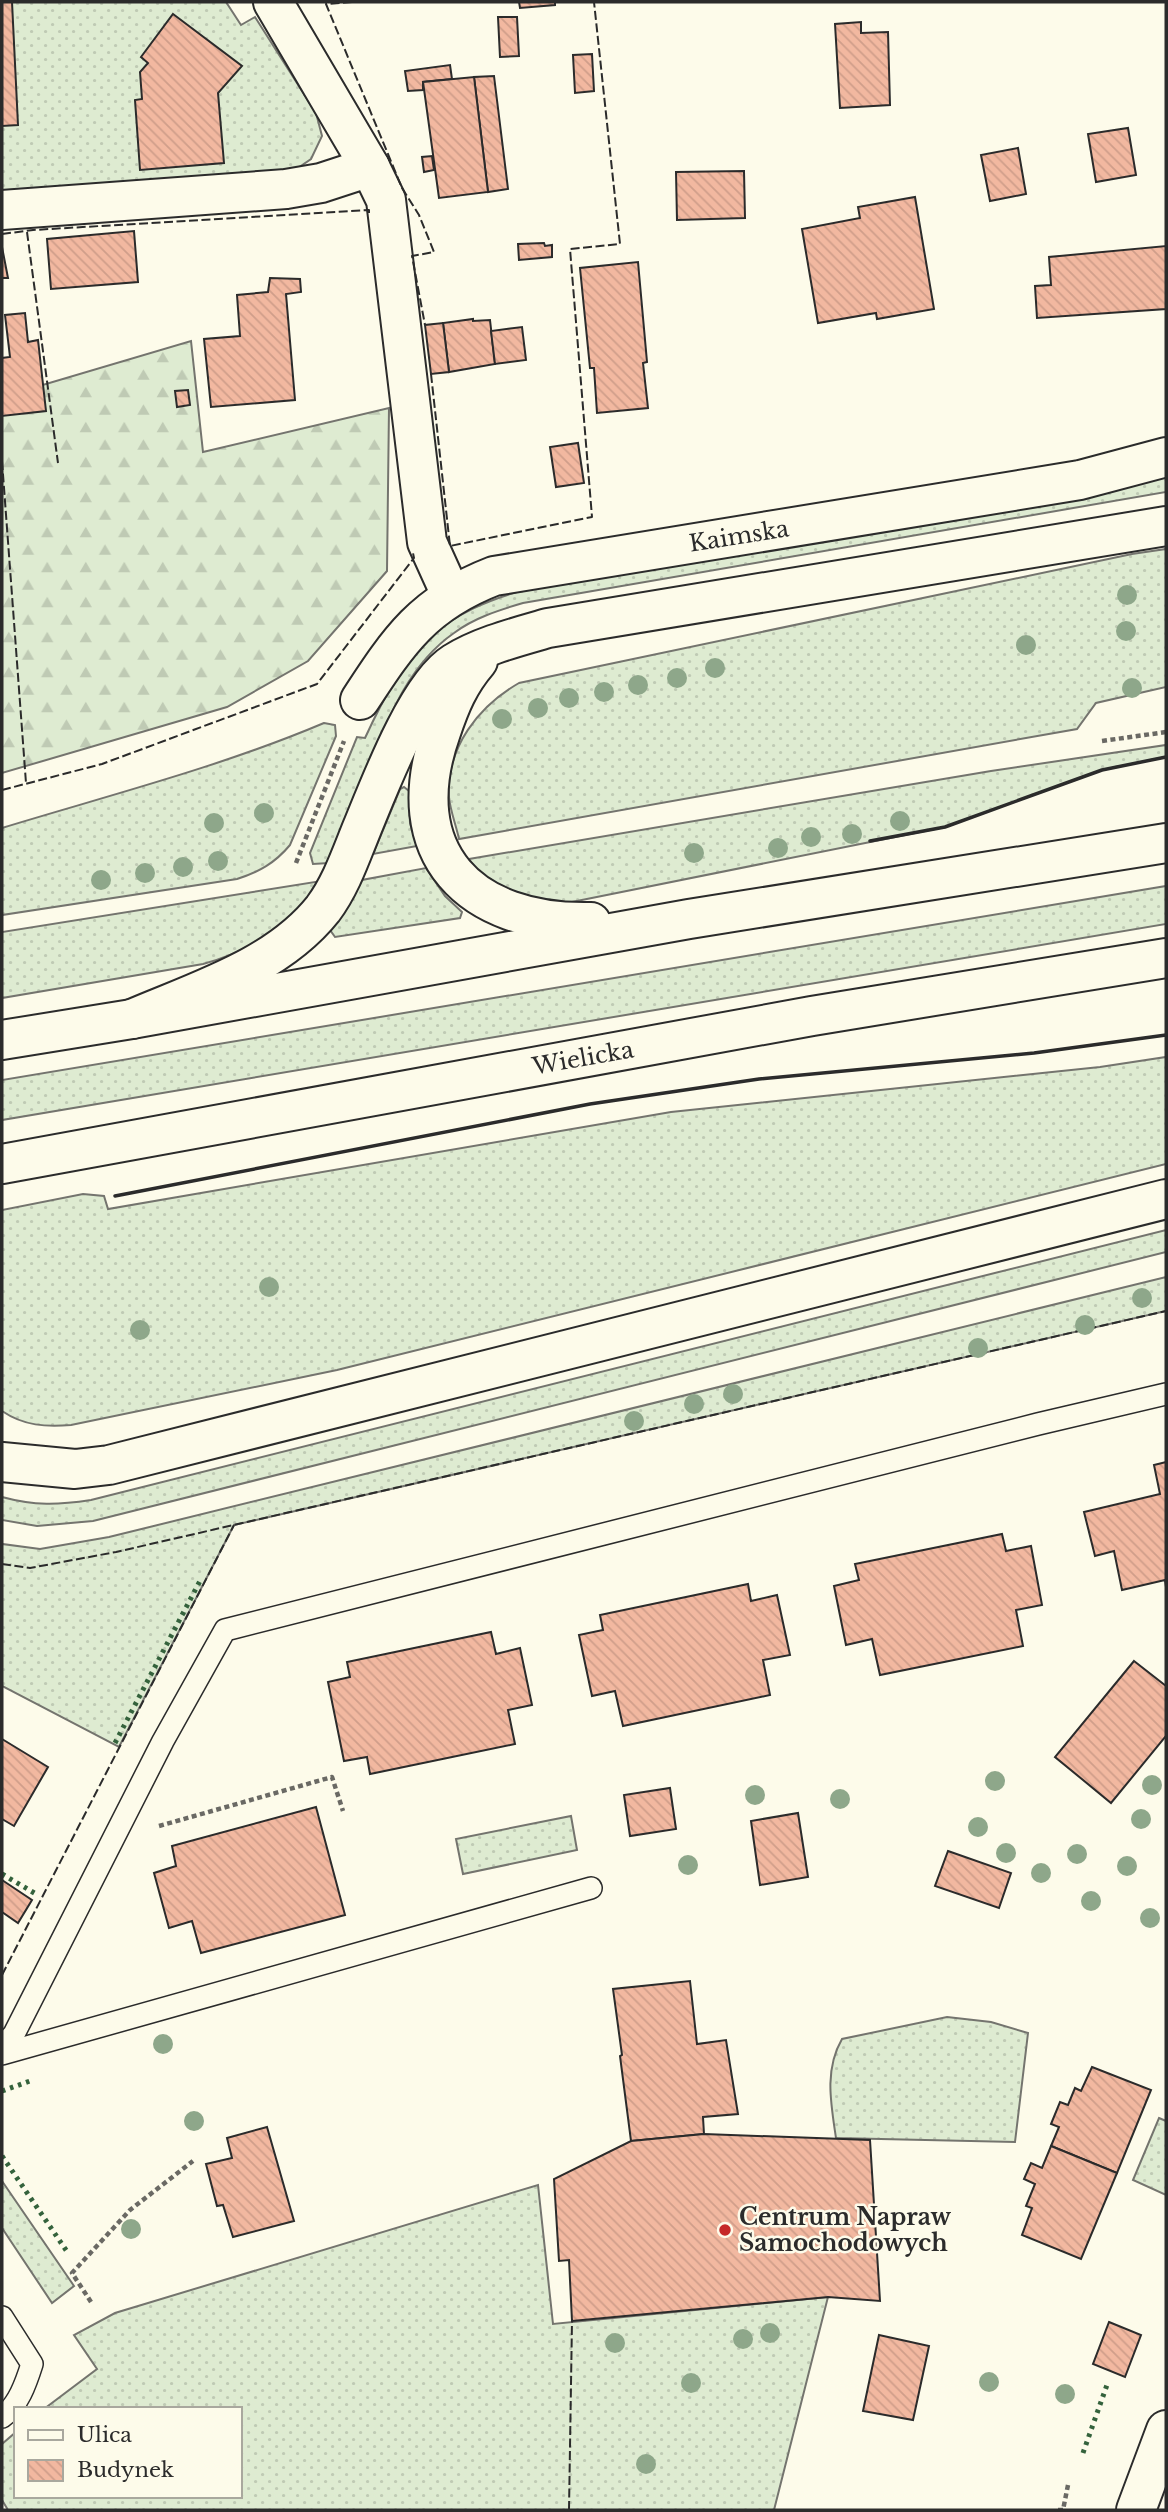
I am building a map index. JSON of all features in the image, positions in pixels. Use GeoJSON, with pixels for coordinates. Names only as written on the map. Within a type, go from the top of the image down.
{"type":"FeatureCollection","features":[{"type":"Feature","properties":{"kind":"main road"},"geometry":{"type":"LineString","coordinates":[[273,2],[370,167],[386,200],[427,542],[452,595]]}},
{"type":"Feature","properties":{"kind":"main road"},"geometry":{"type":"LineString","coordinates":[[2,210],[286,189],[321,183],[370,167]]}},
{"type":"Feature","properties":{"kind":"main road","name":"Kaimska"},"geometry":{"type":"LineString","coordinates":[[360,700],[394,647],[435,607],[452,595],[494,576],[1080,480],[1166,457]]}},
{"type":"Feature","properties":{"kind":"main road"},"geometry":{"type":"LineString","coordinates":[[132,1019],[249,968],[288,942],[311,922],[334,892],[382,778],[424,695],[437,676],[452,664],[548,628],[1166,526]]}},
{"type":"Feature","properties":{"kind":"main road"},"geometry":{"type":"LineString","coordinates":[[499,645],[479,659],[465,676],[453,698],[433,755],[427,783],[428,807],[431,828],[447,864],[468,888],[494,904],[541,919],[575,922],[689,919]]}},
{"type":"Feature","properties":{"kind":"main road"},"geometry":{"type":"LineString","coordinates":[[2,1040],[689,919],[1166,843]]}},
{"type":"Feature","properties":{"kind":"main road","name":"Wielicka"},"geometry":{"type":"LineString","coordinates":[[2,1164],[812,1016],[1166,958]]}},
{"type":"Feature","properties":{"kind":"main road"},"geometry":{"type":"LineString","coordinates":[[2,1179],[32,1163],[65,1153]]}},
{"type":"Feature","properties":{"kind":"main road"},"geometry":{"type":"LineString","coordinates":[[7,1458],[75,1469],[109,1465],[1166,1199]]}},
{"type":"Feature","properties":{"kind":"main road"},"geometry":{"type":"LineString","coordinates":[[1136,2510],[1166,2430]]}},
{"type":"Feature","properties":{"kind":"lane"},"geometry":{"type":"LineString","coordinates":[[2,2047],[14,2034],[163,1741],[225,1630],[1025,1427],[1166,1394]]}},
{"type":"Feature","properties":{"kind":"lane"},"geometry":{"type":"LineString","coordinates":[[2,2054],[591,1888]]}},
{"type":"Feature","properties":{"kind":"lane"},"geometry":{"type":"LineString","coordinates":[[2,2317],[32,2364],[21,2393],[9,2412],[2,2417]]}},
{"type":"Feature","properties":{"kind":"path"},"geometry":{"type":"LineString","coordinates":[[295,864],[360,700]]}},
{"type":"Feature","properties":{"kind":"path"},"geometry":{"type":"LineString","coordinates":[[1102,741],[1166,732]]}},
{"type":"Feature","properties":{"kind":"path"},"geometry":{"type":"LineString","coordinates":[[151,1828],[332,1777],[343,1811]]}},
{"type":"Feature","properties":{"kind":"path"},"geometry":{"type":"LineString","coordinates":[[91,2302],[72,2273],[130,2210],[193,2161]]}},
{"type":"Feature","properties":{"kind":"path"},"geometry":{"type":"LineString","coordinates":[[1058,2510],[1063,2510],[1068,2485]]}},
{"type":"Feature","properties":{"kind":"green space"},"geometry":{"type":"Polygon","coordinates":[[[2,2],[226,2],[241,25],[255,17],[316,113],[322,136],[311,159],[292,172],[2,192],[2,2]]]}},
{"type":"Feature","properties":{"kind":"green space"},"geometry":{"type":"Polygon","coordinates":[[[191,341],[203,452],[389,408],[387,571],[308,661],[227,707],[2,773],[2,397],[191,341]]]}},
{"type":"Feature","properties":{"kind":"green space"},"geometry":{"type":"Polygon","coordinates":[[[1166,475],[1166,492],[523,603],[478,619],[438,646],[412,677],[383,731],[329,863],[313,864],[310,853],[357,737],[365,738],[395,680],[429,638],[449,622],[473,609],[535,587],[1166,475]]]}},
{"type":"Feature","properties":{"kind":"green space"},"geometry":{"type":"Polygon","coordinates":[[[1166,549],[1166,687],[1096,703],[1077,729],[459,839],[449,797],[453,761],[459,745],[478,716],[504,692],[519,683],[1166,549]]]}},
{"type":"Feature","properties":{"kind":"green space"},"geometry":{"type":"Polygon","coordinates":[[[324,723],[335,725],[336,736],[290,845],[266,866],[237,879],[2,915],[2,828],[205,767],[324,723]]]}},
{"type":"Feature","properties":{"kind":"green space"},"geometry":{"type":"Polygon","coordinates":[[[1166,745],[1166,757],[1102,770],[945,827],[567,903],[521,899],[478,872],[469,859],[991,771],[1166,745]]]}},
{"type":"Feature","properties":{"kind":"green space"},"geometry":{"type":"Polygon","coordinates":[[[404,787],[409,791],[410,823],[417,846],[373,854],[400,789],[404,787]]]}},
{"type":"Feature","properties":{"kind":"green space"},"geometry":{"type":"Polygon","coordinates":[[[426,868],[445,896],[462,912],[460,918],[335,937],[330,930],[362,880],[426,868]]]}},
{"type":"Feature","properties":{"kind":"green space"},"geometry":{"type":"Polygon","coordinates":[[[321,881],[297,910],[270,933],[221,958],[203,964],[2,998],[2,932],[321,881]]]}},
{"type":"Feature","properties":{"kind":"green space"},"geometry":{"type":"Polygon","coordinates":[[[1166,886],[1166,924],[2,1120],[2,1080],[1166,886]]]}},
{"type":"Feature","properties":{"kind":"green space"},"geometry":{"type":"Polygon","coordinates":[[[1166,1057],[1166,1164],[337,1370],[71,1425],[35,1424],[19,1420],[2,1411],[2,1210],[83,1194],[104,1196],[108,1209],[671,1112],[1100,1067],[1166,1057]]]}},
{"type":"Feature","properties":{"kind":"green space"},"geometry":{"type":"Polygon","coordinates":[[[1166,1230],[1166,1252],[93,1521],[37,1526],[2,1520],[2,1497],[46,1504],[91,1500],[1166,1230]]]}},
{"type":"Feature","properties":{"kind":"green space"},"geometry":{"type":"Polygon","coordinates":[[[1166,1277],[1166,1311],[234,1525],[119,1747],[2,1686],[2,1544],[40,1549],[109,1537],[1166,1277]]]}},
{"type":"Feature","properties":{"kind":"green space"},"geometry":{"type":"Polygon","coordinates":[[[571,1816],[577,1850],[463,1874],[456,1839],[571,1816]]]}},
{"type":"Feature","properties":{"kind":"green space"},"geometry":{"type":"Polygon","coordinates":[[[947,2017],[991,2022],[1028,2033],[1015,2142],[836,2138],[830,2087],[836,2051],[842,2039],[947,2017]]]}},
{"type":"Feature","properties":{"kind":"green space"},"geometry":{"type":"Polygon","coordinates":[[[1159,2118],[1166,2121],[1166,2195],[1133,2180],[1159,2118]]]}},
{"type":"Feature","properties":{"kind":"green space"},"geometry":{"type":"Polygon","coordinates":[[[2,2181],[74,2286],[52,2303],[2,2228],[2,2181]]]}},
{"type":"Feature","properties":{"kind":"green space"},"geometry":{"type":"Polygon","coordinates":[[[538,2185],[553,2324],[828,2297],[774,2510],[8,2510],[2,2500],[2,2444],[14,2434],[14,2498],[242,2498],[242,2407],[47,2407],[97,2369],[74,2335],[115,2313],[538,2185]]]}},
{"type":"Feature","properties":{"kind":"building"},"geometry":{"type":"Polygon","coordinates":[[[2,2],[12,2],[18,125],[2,126],[2,2]]]}},
{"type":"Feature","properties":{"kind":"building"},"geometry":{"type":"Polygon","coordinates":[[[519,2],[555,2],[555,5],[520,8],[519,2]]]}},
{"type":"Feature","properties":{"kind":"building"},"geometry":{"type":"Polygon","coordinates":[[[173,14],[242,66],[218,93],[224,163],[140,170],[135,100],[142,99],[140,72],[148,63],[141,57],[173,14]]]}},
{"type":"Feature","properties":{"kind":"building"},"geometry":{"type":"Polygon","coordinates":[[[498,17],[517,17],[519,56],[500,57],[498,17]]]}},
{"type":"Feature","properties":{"kind":"building"},"geometry":{"type":"Polygon","coordinates":[[[861,22],[861,33],[888,32],[890,105],[840,108],[835,24],[861,22]]]}},
{"type":"Feature","properties":{"kind":"building"},"geometry":{"type":"Polygon","coordinates":[[[592,54],[594,91],[575,93],[573,55],[592,54]]]}},
{"type":"Feature","properties":{"kind":"building"},"geometry":{"type":"Polygon","coordinates":[[[450,65],[452,79],[423,82],[423,90],[408,91],[405,71],[450,65]]]}},
{"type":"Feature","properties":{"kind":"building"},"geometry":{"type":"Polygon","coordinates":[[[494,76],[508,189],[488,192],[474,77],[494,76]]]}},
{"type":"Feature","properties":{"kind":"building"},"geometry":{"type":"Polygon","coordinates":[[[474,77],[488,192],[439,198],[423,82],[474,77]]]}},
{"type":"Feature","properties":{"kind":"building"},"geometry":{"type":"Polygon","coordinates":[[[1128,128],[1136,175],[1096,182],[1088,134],[1128,128]]]}},
{"type":"Feature","properties":{"kind":"building"},"geometry":{"type":"Polygon","coordinates":[[[1018,148],[1026,194],[990,201],[981,155],[1018,148]]]}},
{"type":"Feature","properties":{"kind":"building"},"geometry":{"type":"Polygon","coordinates":[[[432,156],[434,170],[424,172],[422,157],[432,156]]]}},
{"type":"Feature","properties":{"kind":"building"},"geometry":{"type":"Polygon","coordinates":[[[744,171],[745,218],[677,220],[676,172],[744,171]]]}},
{"type":"Feature","properties":{"kind":"building"},"geometry":{"type":"Polygon","coordinates":[[[915,197],[934,309],[877,319],[876,313],[818,323],[802,229],[860,218],[858,207],[915,197]]]}},
{"type":"Feature","properties":{"kind":"building"},"geometry":{"type":"Polygon","coordinates":[[[134,231],[138,282],[51,289],[47,239],[134,231]]]}},
{"type":"Feature","properties":{"kind":"building"},"geometry":{"type":"Polygon","coordinates":[[[544,243],[545,246],[552,245],[552,257],[519,260],[518,244],[544,243]]]}},
{"type":"Feature","properties":{"kind":"building"},"geometry":{"type":"Polygon","coordinates":[[[1166,246],[1166,309],[1037,318],[1035,286],[1051,285],[1049,257],[1166,246]]]}},
{"type":"Feature","properties":{"kind":"building"},"geometry":{"type":"Polygon","coordinates":[[[2,247],[8,278],[2,278],[2,247]]]}},
{"type":"Feature","properties":{"kind":"building"},"geometry":{"type":"Polygon","coordinates":[[[638,262],[647,362],[643,363],[648,408],[597,413],[594,368],[590,368],[580,268],[638,262]]]}},
{"type":"Feature","properties":{"kind":"building"},"geometry":{"type":"Polygon","coordinates":[[[270,278],[300,279],[301,292],[286,294],[295,400],[211,407],[204,339],[240,336],[237,295],[268,292],[270,278]]]}},
{"type":"Feature","properties":{"kind":"building"},"geometry":{"type":"Polygon","coordinates":[[[25,313],[28,342],[38,340],[46,411],[2,416],[2,358],[10,357],[5,315],[25,313]]]}},
{"type":"Feature","properties":{"kind":"building"},"geometry":{"type":"Polygon","coordinates":[[[490,320],[495,364],[449,372],[443,323],[490,320]]]}},
{"type":"Feature","properties":{"kind":"building"},"geometry":{"type":"Polygon","coordinates":[[[443,323],[449,372],[431,374],[425,325],[443,323]]]}},
{"type":"Feature","properties":{"kind":"building"},"geometry":{"type":"Polygon","coordinates":[[[522,327],[526,360],[495,364],[491,331],[522,327]]]}},
{"type":"Feature","properties":{"kind":"building"},"geometry":{"type":"Polygon","coordinates":[[[188,390],[190,405],[177,407],[175,391],[188,390]]]}},
{"type":"Feature","properties":{"kind":"building"},"geometry":{"type":"Polygon","coordinates":[[[578,443],[584,483],[556,487],[550,447],[578,443]]]}},
{"type":"Feature","properties":{"kind":"building"},"geometry":{"type":"Polygon","coordinates":[[[1166,1462],[1166,1587],[1165,1580],[1122,1590],[1114,1551],[1095,1556],[1084,1512],[1160,1494],[1154,1465],[1166,1462]]]}},
{"type":"Feature","properties":{"kind":"building"},"geometry":{"type":"Polygon","coordinates":[[[1002,1534],[1006,1551],[1031,1546],[1042,1605],[1016,1610],[1023,1646],[880,1675],[872,1639],[846,1645],[834,1586],[859,1580],[855,1564],[1002,1534]]]}},
{"type":"Feature","properties":{"kind":"building"},"geometry":{"type":"Polygon","coordinates":[[[748,1584],[751,1601],[777,1595],[790,1655],[763,1660],[770,1695],[623,1726],[615,1691],[592,1696],[579,1635],[603,1630],[600,1615],[748,1584]]]}},
{"type":"Feature","properties":{"kind":"building"},"geometry":{"type":"Polygon","coordinates":[[[491,1632],[496,1654],[520,1648],[532,1705],[508,1710],[515,1744],[370,1774],[367,1757],[344,1761],[328,1682],[350,1677],[347,1662],[491,1632]]]}},
{"type":"Feature","properties":{"kind":"building"},"geometry":{"type":"Polygon","coordinates":[[[1134,1661],[1166,1686],[1166,1736],[1111,1803],[1055,1757],[1134,1661]]]}},
{"type":"Feature","properties":{"kind":"building"},"geometry":{"type":"Polygon","coordinates":[[[2,1739],[48,1767],[14,1826],[2,1819],[2,1739]]]}},
{"type":"Feature","properties":{"kind":"building"},"geometry":{"type":"Polygon","coordinates":[[[670,1788],[676,1829],[630,1836],[624,1795],[670,1788]]]}},
{"type":"Feature","properties":{"kind":"building"},"geometry":{"type":"Polygon","coordinates":[[[316,1807],[345,1915],[201,1953],[192,1921],[169,1928],[154,1873],[176,1866],[172,1846],[316,1807]]]}},
{"type":"Feature","properties":{"kind":"building"},"geometry":{"type":"Polygon","coordinates":[[[798,1813],[808,1877],[760,1885],[751,1821],[798,1813]]]}},
{"type":"Feature","properties":{"kind":"building"},"geometry":{"type":"Polygon","coordinates":[[[948,1851],[1011,1873],[999,1908],[935,1886],[948,1851]]]}},
{"type":"Feature","properties":{"kind":"building"},"geometry":{"type":"Polygon","coordinates":[[[2,1880],[32,1900],[18,1923],[2,1912],[2,1880]]]}},
{"type":"Feature","properties":{"kind":"building"},"geometry":{"type":"Polygon","coordinates":[[[690,1981],[697,2044],[726,2040],[738,2114],[703,2117],[704,2134],[631,2141],[613,1989],[690,1981]]]}},
{"type":"Feature","properties":{"kind":"building"},"geometry":{"type":"Polygon","coordinates":[[[1092,2067],[1151,2090],[1117,2173],[1051,2146],[1059,2127],[1051,2124],[1060,2102],[1068,2105],[1075,2088],[1081,2091],[1092,2067]]]}},
{"type":"Feature","properties":{"kind":"building"},"geometry":{"type":"Polygon","coordinates":[[[267,2127],[294,2221],[233,2237],[223,2205],[217,2206],[206,2164],[232,2158],[227,2138],[267,2127]]]}},
{"type":"Feature","properties":{"kind":"building"},"geometry":{"type":"Polygon","coordinates":[[[704,2134],[870,2140],[880,2301],[828,2297],[572,2321],[569,2260],[559,2261],[554,2179],[631,2141],[704,2134]]]}},
{"type":"Feature","properties":{"kind":"building"},"geometry":{"type":"Polygon","coordinates":[[[1051,2146],[1117,2173],[1081,2259],[1022,2235],[1032,2208],[1026,2206],[1035,2184],[1024,2179],[1031,2163],[1042,2168],[1051,2146]]]}},
{"type":"Feature","properties":{"kind":"building"},"geometry":{"type":"Polygon","coordinates":[[[1109,2322],[1141,2335],[1125,2377],[1093,2364],[1109,2322]]]}},
{"type":"Feature","properties":{"kind":"building"},"geometry":{"type":"Polygon","coordinates":[[[879,2335],[929,2346],[913,2420],[863,2411],[879,2335]]]}},
{"type":"Feature","properties":{"kind":"hedge"},"geometry":{"type":"LineString","coordinates":[[115,1743],[201,1579]]}},
{"type":"Feature","properties":{"kind":"hedge"},"geometry":{"type":"LineString","coordinates":[[2,1874],[36,1894]]}},
{"type":"Feature","properties":{"kind":"hedge"},"geometry":{"type":"LineString","coordinates":[[2,2091],[30,2081]]}},
{"type":"Feature","properties":{"kind":"hedge"},"geometry":{"type":"LineString","coordinates":[[2,2156],[68,2253]]}},
{"type":"Feature","properties":{"kind":"hedge"},"geometry":{"type":"LineString","coordinates":[[1083,2453],[1108,2382]]}},
{"type":"Feature","properties":{"kind":"fence"},"geometry":{"type":"LineString","coordinates":[[352,2],[326,4],[402,188],[419,215],[434,252],[412,256],[425,325]]}},
{"type":"Feature","properties":{"kind":"fence"},"geometry":{"type":"LineString","coordinates":[[431,374],[450,546],[592,517],[570,249],[620,244],[594,2]]}},
{"type":"Feature","properties":{"kind":"fence"},"geometry":{"type":"LineString","coordinates":[[2,234],[369,210],[369,213]]}},
{"type":"Feature","properties":{"kind":"fence"},"geometry":{"type":"LineString","coordinates":[[27,232],[58,463]]}},
{"type":"Feature","properties":{"kind":"fence"},"geometry":{"type":"LineString","coordinates":[[2,461],[26,783]]}},
{"type":"Feature","properties":{"kind":"fence"},"geometry":{"type":"LineString","coordinates":[[2,790],[102,764],[317,684],[414,558],[413,553]]}},
{"type":"Feature","properties":{"kind":"fence"},"geometry":{"type":"LineString","coordinates":[[2,1564],[30,1568],[116,1552],[1166,1311]]}},
{"type":"Feature","properties":{"kind":"fence"},"geometry":{"type":"LineString","coordinates":[[2,1975],[234,1525]]}},
{"type":"Feature","properties":{"kind":"fence"},"geometry":{"type":"LineString","coordinates":[[569,2510],[572,2321]]}},
{"type":"Feature","properties":{"kind":"wall"},"geometry":{"type":"LineString","coordinates":[[870,841],[945,827],[1102,770],[1166,757]]}},
{"type":"Feature","properties":{"kind":"wall"},"geometry":{"type":"LineString","coordinates":[[115,1196],[590,1104],[759,1079],[1034,1053],[1166,1035]]}},
{"type":"Feature","properties":{"kind":"place","name":"Centrum Napraw Samochodowych"},"geometry":{"type":"Point","coordinates":[725,2230]}}]}
